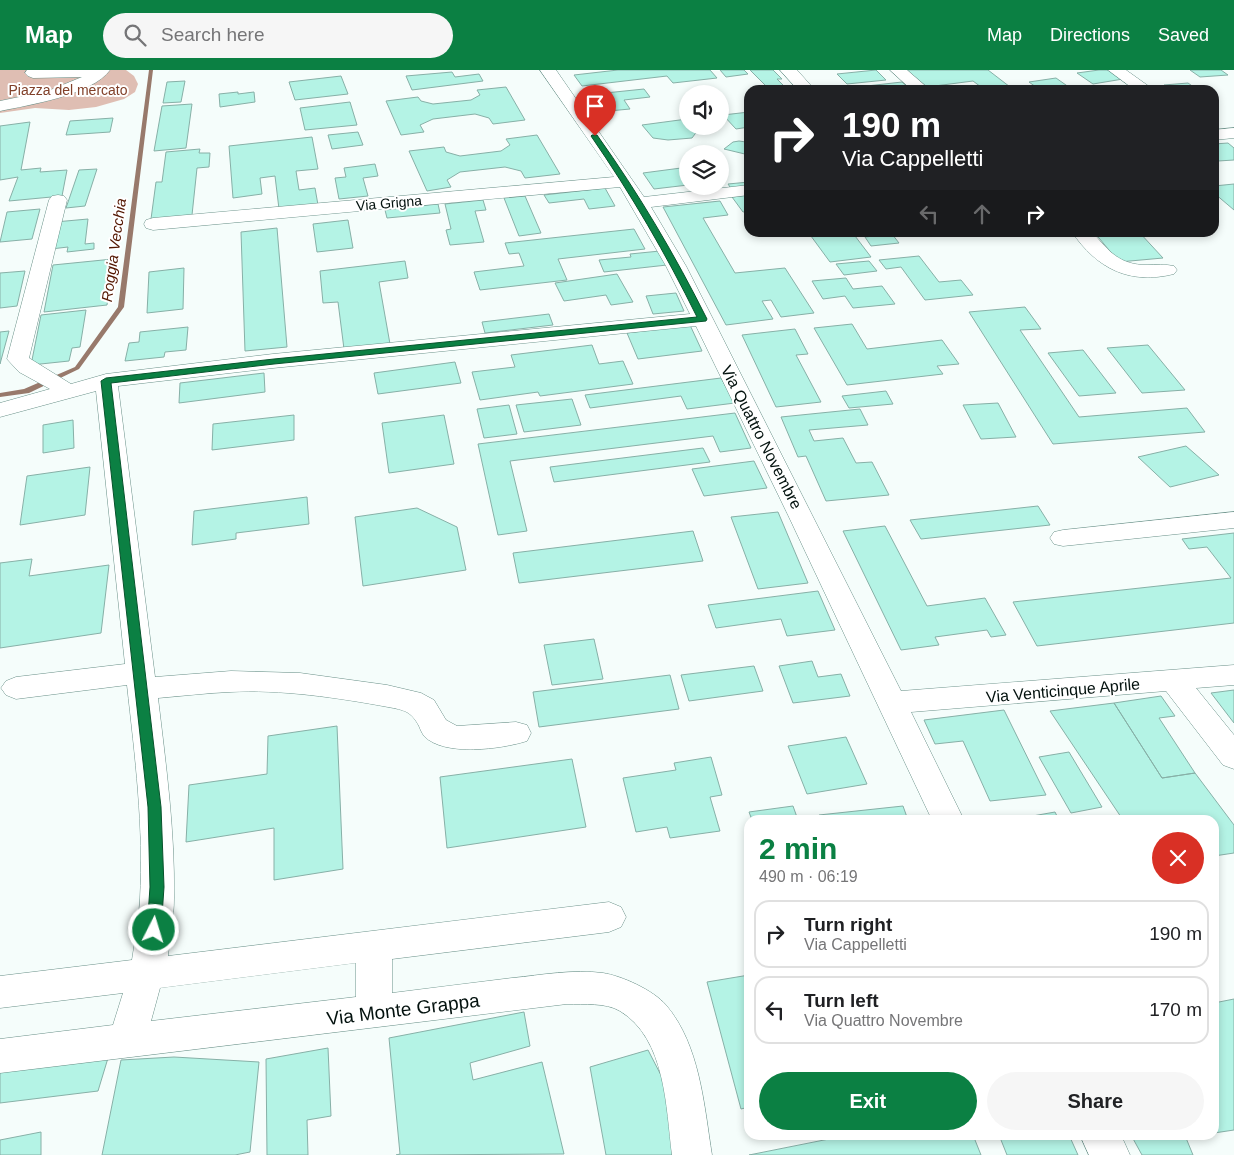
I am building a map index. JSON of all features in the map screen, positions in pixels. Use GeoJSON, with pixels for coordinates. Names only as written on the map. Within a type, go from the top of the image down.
{"type":"FeatureCollection","features":[{"type":"Feature","properties":{"kind":"street"},"geometry":{"type":"LineString","coordinates":[[28,71],[65,74],[101,70]]}},
{"type":"Feature","properties":{"kind":"street"},"geometry":{"type":"LineString","coordinates":[[0,106],[42,97],[84,81],[101,70]]}},
{"type":"Feature","properties":{"kind":"street","name":"Via Quattro Novembre"},"geometry":{"type":"LineString","coordinates":[[548,70],[626,181],[676,266],[801,515],[946,815]]}},
{"type":"Feature","properties":{"kind":"street"},"geometry":{"type":"LineString","coordinates":[[788,70],[802,85]]}},
{"type":"Feature","properties":{"kind":"street"},"geometry":{"type":"LineString","coordinates":[[898,70],[916,85]]}},
{"type":"Feature","properties":{"kind":"street"},"geometry":{"type":"LineString","coordinates":[[1116,70],[1138,85]]}},
{"type":"Feature","properties":{"kind":"street"},"geometry":{"type":"LineString","coordinates":[[28,71],[39,81],[42,97]]}},
{"type":"Feature","properties":{"kind":"street","name":"Via Grigna"},"geometry":{"type":"LineString","coordinates":[[153,224],[626,181]]}},
{"type":"Feature","properties":{"kind":"street"},"geometry":{"type":"LineString","coordinates":[[639,203],[744,191]]}},
{"type":"Feature","properties":{"kind":"street"},"geometry":{"type":"LineString","coordinates":[[57,384],[21,364],[18,356],[58,200]]}},
{"type":"Feature","properties":{"kind":"street"},"geometry":{"type":"LineString","coordinates":[[1086,237],[1107,260],[1116,266],[1136,271],[1167,270]]}},
{"type":"Feature","properties":{"kind":"street"},"geometry":{"type":"LineString","coordinates":[[0,410],[57,384],[106,381],[274,361],[703,319]]}},
{"type":"Feature","properties":{"kind":"street"},"geometry":{"type":"LineString","coordinates":[[106,381],[153,788],[157,844],[156,914],[147,974],[127,1042]]}},
{"type":"Feature","properties":{"kind":"street"},"geometry":{"type":"LineString","coordinates":[[1063,538],[1234,520]]}},
{"type":"Feature","properties":{"kind":"street","name":"Via Venticinque Aprile"},"geometry":{"type":"LineString","coordinates":[[891,704],[1234,675]]}},
{"type":"Feature","properties":{"kind":"street"},"geometry":{"type":"LineString","coordinates":[[16,688],[141,681],[231,681],[300,684],[387,696],[411,702],[424,708],[435,728],[451,737],[463,738],[516,733]]}},
{"type":"Feature","properties":{"kind":"street"},"geometry":{"type":"LineString","coordinates":[[1174,681],[1234,757]]}},
{"type":"Feature","properties":{"kind":"street"},"geometry":{"type":"LineString","coordinates":[[0,992],[609,917]]}},
{"type":"Feature","properties":{"kind":"street"},"geometry":{"type":"LineString","coordinates":[[374,946],[374,1012]]}},
{"type":"Feature","properties":{"kind":"street","name":"Via Monte Grappa"},"geometry":{"type":"LineString","coordinates":[[0,1056],[580,988],[602,989],[624,996],[650,1013],[669,1040],[679,1068],[692,1155]]}},
{"type":"Feature","properties":{"kind":"street"},"geometry":{"type":"LineString","coordinates":[[1102,1140],[1110,1155]]}},
{"type":"Feature","properties":{"kind":"green space","name":"Piazza del mercato"},"geometry":{"type":"Polygon","coordinates":[[[0,70],[126,70],[134,76],[138,84],[135,92],[124,99],[96,107],[69,110],[35,108],[0,113],[0,70]]]}},
{"type":"Feature","properties":{"kind":"building"},"geometry":{"type":"Polygon","coordinates":[[[618,70],[710,70],[717,78],[673,83],[667,76],[582,86],[574,75],[618,70]]]}},
{"type":"Feature","properties":{"kind":"building"},"geometry":{"type":"Polygon","coordinates":[[[720,70],[744,70],[748,74],[726,77],[720,70]]]}},
{"type":"Feature","properties":{"kind":"building"},"geometry":{"type":"Polygon","coordinates":[[[750,70],[773,70],[782,79],[777,79],[783,85],[765,85],[750,70]]]}},
{"type":"Feature","properties":{"kind":"building"},"geometry":{"type":"Polygon","coordinates":[[[876,70],[886,80],[847,84],[837,74],[876,70]]]}},
{"type":"Feature","properties":{"kind":"building"},"geometry":{"type":"Polygon","coordinates":[[[907,70],[988,70],[1008,85],[978,85],[973,81],[925,85],[907,70]]]}},
{"type":"Feature","properties":{"kind":"building"},"geometry":{"type":"Polygon","coordinates":[[[1108,70],[1123,79],[1093,84],[1077,73],[1108,70]]]}},
{"type":"Feature","properties":{"kind":"building"},"geometry":{"type":"Polygon","coordinates":[[[1190,70],[1221,70],[1228,75],[1200,77],[1190,70]]]}},
{"type":"Feature","properties":{"kind":"building"},"geometry":{"type":"Polygon","coordinates":[[[452,72],[455,77],[479,74],[483,81],[412,90],[406,76],[452,72]]]}},
{"type":"Feature","properties":{"kind":"building"},"geometry":{"type":"Polygon","coordinates":[[[341,76],[348,94],[295,100],[289,82],[341,76]]]}},
{"type":"Feature","properties":{"kind":"building"},"geometry":{"type":"Polygon","coordinates":[[[1056,78],[1066,85],[1033,85],[1029,82],[1056,78]]]}},
{"type":"Feature","properties":{"kind":"building"},"geometry":{"type":"Polygon","coordinates":[[[185,81],[181,102],[163,103],[167,82],[185,81]]]}},
{"type":"Feature","properties":{"kind":"building"},"geometry":{"type":"Polygon","coordinates":[[[902,82],[905,85],[876,85],[902,82]]]}},
{"type":"Feature","properties":{"kind":"building"},"geometry":{"type":"Polygon","coordinates":[[[1188,83],[1191,85],[1164,85],[1188,83]]]}},
{"type":"Feature","properties":{"kind":"building"},"geometry":{"type":"Polygon","coordinates":[[[506,87],[525,120],[493,124],[489,118],[475,114],[433,119],[420,125],[424,132],[401,135],[386,101],[418,97],[421,101],[433,104],[471,100],[480,95],[477,90],[506,87]]]}},
{"type":"Feature","properties":{"kind":"building"},"geometry":{"type":"Polygon","coordinates":[[[644,89],[650,97],[624,100],[630,109],[598,112],[586,95],[644,89]]]}},
{"type":"Feature","properties":{"kind":"building"},"geometry":{"type":"Polygon","coordinates":[[[238,92],[238,94],[254,92],[255,102],[220,107],[219,94],[238,92]]]}},
{"type":"Feature","properties":{"kind":"building"},"geometry":{"type":"Polygon","coordinates":[[[350,102],[357,125],[305,130],[300,108],[350,102]]]}},
{"type":"Feature","properties":{"kind":"building"},"geometry":{"type":"Polygon","coordinates":[[[192,104],[186,148],[154,151],[162,106],[192,104]]]}},
{"type":"Feature","properties":{"kind":"building"},"geometry":{"type":"Polygon","coordinates":[[[744,113],[744,128],[736,129],[729,121],[729,114],[744,113]]]}},
{"type":"Feature","properties":{"kind":"building"},"geometry":{"type":"Polygon","coordinates":[[[113,118],[110,132],[66,135],[70,121],[113,118]]]}},
{"type":"Feature","properties":{"kind":"building"},"geometry":{"type":"Polygon","coordinates":[[[679,120],[679,135],[694,135],[692,138],[668,140],[653,138],[642,125],[679,120]]]}},
{"type":"Feature","properties":{"kind":"building"},"geometry":{"type":"Polygon","coordinates":[[[30,122],[21,170],[41,168],[40,172],[67,170],[62,196],[9,201],[18,177],[0,180],[0,126],[30,122]]]}},
{"type":"Feature","properties":{"kind":"building"},"geometry":{"type":"Polygon","coordinates":[[[358,132],[363,145],[332,149],[328,135],[358,132]]]}},
{"type":"Feature","properties":{"kind":"building"},"geometry":{"type":"Polygon","coordinates":[[[537,135],[560,174],[525,178],[521,171],[505,167],[460,172],[447,180],[451,187],[427,191],[409,151],[444,147],[446,152],[460,156],[501,151],[510,145],[506,139],[537,135]]]}},
{"type":"Feature","properties":{"kind":"building"},"geometry":{"type":"Polygon","coordinates":[[[312,137],[318,169],[296,171],[299,190],[315,188],[318,205],[279,209],[275,176],[260,178],[262,194],[233,198],[229,146],[312,137]]]}},
{"type":"Feature","properties":{"kind":"building"},"geometry":{"type":"Polygon","coordinates":[[[733,142],[744,142],[744,154],[729,150],[729,145],[733,142]]]}},
{"type":"Feature","properties":{"kind":"building"},"geometry":{"type":"Polygon","coordinates":[[[1228,143],[1234,148],[1234,160],[1219,161],[1219,144],[1228,143]]]}},
{"type":"Feature","properties":{"kind":"building"},"geometry":{"type":"Polygon","coordinates":[[[200,149],[199,153],[210,153],[209,167],[197,168],[192,215],[151,219],[156,182],[162,182],[166,152],[200,149]]]}},
{"type":"Feature","properties":{"kind":"building"},"geometry":{"type":"Polygon","coordinates":[[[375,164],[378,176],[363,178],[368,196],[339,199],[335,178],[346,177],[344,168],[375,164]]]}},
{"type":"Feature","properties":{"kind":"building"},"geometry":{"type":"Polygon","coordinates":[[[679,168],[679,186],[654,189],[643,173],[679,168]]]}},
{"type":"Feature","properties":{"kind":"building"},"geometry":{"type":"Polygon","coordinates":[[[97,169],[85,206],[66,208],[79,170],[97,169]]]}},
{"type":"Feature","properties":{"kind":"building"},"geometry":{"type":"Polygon","coordinates":[[[744,182],[744,189],[732,190],[729,184],[744,182]]]}},
{"type":"Feature","properties":{"kind":"building"},"geometry":{"type":"Polygon","coordinates":[[[1234,184],[1234,210],[1219,197],[1219,186],[1234,184]]]}},
{"type":"Feature","properties":{"kind":"building"},"geometry":{"type":"Polygon","coordinates":[[[605,188],[615,206],[589,209],[584,199],[549,203],[544,195],[605,188]]]}},
{"type":"Feature","properties":{"kind":"building"},"geometry":{"type":"Polygon","coordinates":[[[525,196],[541,233],[519,236],[504,198],[525,196]]]}},
{"type":"Feature","properties":{"kind":"building"},"geometry":{"type":"Polygon","coordinates":[[[744,196],[744,212],[743,212],[732,197],[744,196]]]}},
{"type":"Feature","properties":{"kind":"building"},"geometry":{"type":"Polygon","coordinates":[[[483,200],[486,210],[475,211],[484,242],[450,245],[446,230],[451,229],[445,204],[483,200]]]}},
{"type":"Feature","properties":{"kind":"building"},"geometry":{"type":"Polygon","coordinates":[[[720,201],[728,215],[703,218],[735,273],[785,268],[814,313],[781,317],[771,300],[762,301],[773,319],[726,325],[663,207],[720,201]]]}},
{"type":"Feature","properties":{"kind":"building"},"geometry":{"type":"Polygon","coordinates":[[[438,204],[440,213],[387,218],[385,210],[438,204]]]}},
{"type":"Feature","properties":{"kind":"building"},"geometry":{"type":"Polygon","coordinates":[[[40,209],[32,239],[0,242],[7,212],[40,209]]]}},
{"type":"Feature","properties":{"kind":"building"},"geometry":{"type":"Polygon","coordinates":[[[88,219],[85,244],[94,243],[94,249],[67,252],[68,247],[51,249],[55,222],[88,219]]]}},
{"type":"Feature","properties":{"kind":"building"},"geometry":{"type":"Polygon","coordinates":[[[348,220],[353,248],[317,252],[313,224],[348,220]]]}},
{"type":"Feature","properties":{"kind":"building"},"geometry":{"type":"Polygon","coordinates":[[[277,228],[287,347],[245,351],[241,232],[277,228]]]}},
{"type":"Feature","properties":{"kind":"building"},"geometry":{"type":"Polygon","coordinates":[[[634,229],[645,249],[558,259],[567,280],[480,290],[474,272],[524,266],[519,253],[509,254],[505,243],[634,229]]]}},
{"type":"Feature","properties":{"kind":"building"},"geometry":{"type":"Polygon","coordinates":[[[812,237],[856,237],[871,257],[830,262],[812,237]]]}},
{"type":"Feature","properties":{"kind":"building"},"geometry":{"type":"Polygon","coordinates":[[[865,237],[894,237],[899,243],[871,246],[865,237]]]}},
{"type":"Feature","properties":{"kind":"building"},"geometry":{"type":"Polygon","coordinates":[[[1098,237],[1144,237],[1163,258],[1119,262],[1098,237]]]}},
{"type":"Feature","properties":{"kind":"building"},"geometry":{"type":"Polygon","coordinates":[[[660,251],[667,265],[604,272],[599,260],[631,257],[630,254],[660,251]]]}},
{"type":"Feature","properties":{"kind":"building"},"geometry":{"type":"Polygon","coordinates":[[[919,256],[939,282],[961,280],[973,295],[925,300],[901,267],[886,269],[879,260],[919,256]]]}},
{"type":"Feature","properties":{"kind":"building"},"geometry":{"type":"Polygon","coordinates":[[[113,259],[107,305],[44,312],[53,265],[113,259]]]}},
{"type":"Feature","properties":{"kind":"building"},"geometry":{"type":"Polygon","coordinates":[[[405,261],[408,278],[379,282],[390,344],[344,349],[338,302],[323,303],[320,271],[405,261]]]}},
{"type":"Feature","properties":{"kind":"building"},"geometry":{"type":"Polygon","coordinates":[[[869,261],[877,271],[844,275],[836,264],[869,261]]]}},
{"type":"Feature","properties":{"kind":"building"},"geometry":{"type":"Polygon","coordinates":[[[184,268],[183,309],[147,313],[149,272],[184,268]]]}},
{"type":"Feature","properties":{"kind":"building"},"geometry":{"type":"Polygon","coordinates":[[[25,271],[17,306],[0,308],[0,273],[25,271]]]}},
{"type":"Feature","properties":{"kind":"building"},"geometry":{"type":"Polygon","coordinates":[[[617,274],[633,302],[611,305],[606,295],[564,301],[555,283],[617,274]]]}},
{"type":"Feature","properties":{"kind":"building"},"geometry":{"type":"Polygon","coordinates":[[[846,278],[853,289],[882,286],[895,304],[853,308],[845,296],[823,299],[812,281],[846,278]]]}},
{"type":"Feature","properties":{"kind":"building"},"geometry":{"type":"Polygon","coordinates":[[[676,293],[684,311],[653,314],[646,296],[676,293]]]}},
{"type":"Feature","properties":{"kind":"building"},"geometry":{"type":"Polygon","coordinates":[[[1025,307],[1041,329],[1020,330],[1079,417],[1187,408],[1205,432],[1053,444],[969,312],[1025,307]]]}},
{"type":"Feature","properties":{"kind":"building"},"geometry":{"type":"Polygon","coordinates":[[[86,310],[80,347],[72,348],[69,361],[31,365],[41,315],[86,310]]]}},
{"type":"Feature","properties":{"kind":"building"},"geometry":{"type":"Polygon","coordinates":[[[549,314],[553,325],[485,333],[482,322],[549,314]]]}},
{"type":"Feature","properties":{"kind":"building"},"geometry":{"type":"Polygon","coordinates":[[[852,324],[867,349],[942,340],[959,364],[937,366],[943,374],[847,385],[814,328],[852,324]]]}},
{"type":"Feature","properties":{"kind":"building"},"geometry":{"type":"Polygon","coordinates":[[[690,325],[702,351],[638,359],[627,333],[690,325]]]}},
{"type":"Feature","properties":{"kind":"building"},"geometry":{"type":"Polygon","coordinates":[[[188,327],[186,350],[165,352],[164,357],[125,361],[129,343],[139,342],[140,332],[188,327]]]}},
{"type":"Feature","properties":{"kind":"building"},"geometry":{"type":"Polygon","coordinates":[[[795,329],[808,354],[796,355],[821,402],[776,407],[742,335],[795,329]]]}},
{"type":"Feature","properties":{"kind":"building"},"geometry":{"type":"Polygon","coordinates":[[[9,331],[0,364],[0,332],[9,331]]]}},
{"type":"Feature","properties":{"kind":"building"},"geometry":{"type":"Polygon","coordinates":[[[592,345],[599,364],[623,361],[633,384],[540,396],[538,392],[480,400],[472,372],[515,367],[511,355],[592,345]]]}},
{"type":"Feature","properties":{"kind":"building"},"geometry":{"type":"Polygon","coordinates":[[[1148,345],[1185,390],[1142,393],[1107,348],[1148,345]]]}},
{"type":"Feature","properties":{"kind":"building"},"geometry":{"type":"Polygon","coordinates":[[[1083,350],[1116,393],[1079,396],[1048,353],[1083,350]]]}},
{"type":"Feature","properties":{"kind":"building"},"geometry":{"type":"Polygon","coordinates":[[[455,362],[461,383],[378,394],[374,373],[455,362]]]}},
{"type":"Feature","properties":{"kind":"building"},"geometry":{"type":"Polygon","coordinates":[[[264,373],[265,392],[179,403],[180,383],[264,373]]]}},
{"type":"Feature","properties":{"kind":"building"},"geometry":{"type":"Polygon","coordinates":[[[721,378],[735,403],[687,409],[681,396],[590,408],[585,395],[721,378]]]}},
{"type":"Feature","properties":{"kind":"building"},"geometry":{"type":"Polygon","coordinates":[[[886,391],[893,404],[849,408],[842,396],[886,391]]]}},
{"type":"Feature","properties":{"kind":"building"},"geometry":{"type":"Polygon","coordinates":[[[572,399],[581,425],[524,432],[516,405],[572,399]]]}},
{"type":"Feature","properties":{"kind":"building"},"geometry":{"type":"Polygon","coordinates":[[[998,403],[1016,437],[981,439],[963,405],[998,403]]]}},
{"type":"Feature","properties":{"kind":"building"},"geometry":{"type":"Polygon","coordinates":[[[509,405],[517,434],[484,438],[477,409],[509,405]]]}},
{"type":"Feature","properties":{"kind":"building"},"geometry":{"type":"Polygon","coordinates":[[[860,409],[868,425],[809,430],[814,441],[843,438],[856,463],[872,462],[889,495],[826,501],[806,456],[798,457],[781,417],[860,409]]]}},
{"type":"Feature","properties":{"kind":"building"},"geometry":{"type":"Polygon","coordinates":[[[735,413],[751,448],[720,452],[713,436],[510,461],[527,531],[498,535],[478,444],[735,413]]]}},
{"type":"Feature","properties":{"kind":"building"},"geometry":{"type":"Polygon","coordinates":[[[294,415],[294,440],[212,450],[213,424],[294,415]]]}},
{"type":"Feature","properties":{"kind":"building"},"geometry":{"type":"Polygon","coordinates":[[[444,415],[454,464],[389,473],[382,423],[444,415]]]}},
{"type":"Feature","properties":{"kind":"building"},"geometry":{"type":"Polygon","coordinates":[[[73,420],[74,448],[43,453],[43,425],[73,420]]]}},
{"type":"Feature","properties":{"kind":"building"},"geometry":{"type":"Polygon","coordinates":[[[1186,446],[1219,475],[1170,487],[1138,457],[1186,446]]]}},
{"type":"Feature","properties":{"kind":"building"},"geometry":{"type":"Polygon","coordinates":[[[703,448],[710,462],[554,482],[550,467],[703,448]]]}},
{"type":"Feature","properties":{"kind":"building"},"geometry":{"type":"Polygon","coordinates":[[[754,461],[767,488],[704,496],[692,469],[754,461]]]}},
{"type":"Feature","properties":{"kind":"building"},"geometry":{"type":"Polygon","coordinates":[[[90,467],[85,515],[20,525],[27,476],[90,467]]]}},
{"type":"Feature","properties":{"kind":"building"},"geometry":{"type":"Polygon","coordinates":[[[307,497],[309,524],[236,533],[236,539],[192,545],[194,511],[307,497]]]}},
{"type":"Feature","properties":{"kind":"building"},"geometry":{"type":"Polygon","coordinates":[[[1038,506],[1050,525],[921,539],[910,520],[1038,506]]]}},
{"type":"Feature","properties":{"kind":"building"},"geometry":{"type":"Polygon","coordinates":[[[417,508],[457,527],[466,570],[363,586],[355,517],[417,508]]]}},
{"type":"Feature","properties":{"kind":"building"},"geometry":{"type":"Polygon","coordinates":[[[778,512],[808,583],[758,589],[731,517],[778,512]]]}},
{"type":"Feature","properties":{"kind":"building"},"geometry":{"type":"Polygon","coordinates":[[[885,526],[927,606],[985,598],[1006,635],[991,637],[987,630],[935,637],[939,645],[901,650],[843,531],[885,526]]]}},
{"type":"Feature","properties":{"kind":"building"},"geometry":{"type":"Polygon","coordinates":[[[693,531],[703,561],[519,583],[513,553],[693,531]]]}},
{"type":"Feature","properties":{"kind":"building"},"geometry":{"type":"Polygon","coordinates":[[[1234,533],[1234,623],[1037,646],[1013,602],[1231,578],[1207,547],[1189,549],[1182,539],[1234,533]]]}},
{"type":"Feature","properties":{"kind":"building"},"geometry":{"type":"Polygon","coordinates":[[[32,559],[29,576],[109,565],[101,633],[0,648],[0,563],[32,559]]]}},
{"type":"Feature","properties":{"kind":"building"},"geometry":{"type":"Polygon","coordinates":[[[818,591],[835,630],[787,636],[781,619],[716,628],[708,605],[818,591]]]}},
{"type":"Feature","properties":{"kind":"building"},"geometry":{"type":"Polygon","coordinates":[[[594,639],[603,679],[552,685],[544,645],[594,639]]]}},
{"type":"Feature","properties":{"kind":"building"},"geometry":{"type":"Polygon","coordinates":[[[812,661],[818,677],[841,674],[850,696],[793,703],[779,666],[812,661]]]}},
{"type":"Feature","properties":{"kind":"building"},"geometry":{"type":"Polygon","coordinates":[[[754,666],[763,691],[689,701],[681,675],[754,666]]]}},
{"type":"Feature","properties":{"kind":"building"},"geometry":{"type":"Polygon","coordinates":[[[670,675],[679,709],[539,727],[533,692],[670,675]]]}},
{"type":"Feature","properties":{"kind":"building"},"geometry":{"type":"Polygon","coordinates":[[[1234,690],[1234,723],[1211,693],[1234,690]]]}},
{"type":"Feature","properties":{"kind":"building"},"geometry":{"type":"Polygon","coordinates":[[[1161,696],[1175,716],[1159,718],[1195,773],[1162,778],[1114,703],[1161,696]]]}},
{"type":"Feature","properties":{"kind":"building"},"geometry":{"type":"Polygon","coordinates":[[[1114,703],[1162,778],[1195,773],[1234,825],[1234,853],[1219,855],[1219,815],[1120,815],[1050,711],[1114,703]]]}},
{"type":"Feature","properties":{"kind":"building"},"geometry":{"type":"Polygon","coordinates":[[[1004,710],[1046,795],[990,801],[963,741],[935,744],[924,720],[1004,710]]]}},
{"type":"Feature","properties":{"kind":"building"},"geometry":{"type":"Polygon","coordinates":[[[337,726],[343,869],[274,880],[274,828],[186,842],[189,785],[267,774],[268,736],[337,726]]]}},
{"type":"Feature","properties":{"kind":"building"},"geometry":{"type":"Polygon","coordinates":[[[846,737],[867,784],[807,794],[788,746],[846,737]]]}},
{"type":"Feature","properties":{"kind":"building"},"geometry":{"type":"Polygon","coordinates":[[[1069,752],[1102,807],[1071,813],[1039,757],[1069,752]]]}},
{"type":"Feature","properties":{"kind":"building"},"geometry":{"type":"Polygon","coordinates":[[[711,757],[722,795],[710,797],[720,831],[670,838],[667,827],[636,832],[623,778],[676,770],[674,763],[711,757]]]}},
{"type":"Feature","properties":{"kind":"building"},"geometry":{"type":"Polygon","coordinates":[[[572,759],[586,827],[447,848],[440,777],[572,759]]]}},
{"type":"Feature","properties":{"kind":"building"},"geometry":{"type":"Polygon","coordinates":[[[793,806],[796,815],[750,815],[749,812],[793,806]]]}},
{"type":"Feature","properties":{"kind":"building"},"geometry":{"type":"Polygon","coordinates":[[[903,806],[906,815],[819,815],[903,806]]]}},
{"type":"Feature","properties":{"kind":"building"},"geometry":{"type":"Polygon","coordinates":[[[1055,812],[1056,815],[1038,815],[1055,812]]]}},
{"type":"Feature","properties":{"kind":"building"},"geometry":{"type":"Polygon","coordinates":[[[744,976],[744,1108],[741,1109],[707,982],[744,976]]]}},
{"type":"Feature","properties":{"kind":"building"},"geometry":{"type":"Polygon","coordinates":[[[1234,999],[1234,1130],[1219,1132],[1219,1002],[1234,999]]]}},
{"type":"Feature","properties":{"kind":"building"},"geometry":{"type":"Polygon","coordinates":[[[524,1012],[530,1046],[470,1063],[473,1080],[542,1062],[564,1154],[396,1155],[400,1154],[389,1038],[524,1012]]]}},
{"type":"Feature","properties":{"kind":"building"},"geometry":{"type":"Polygon","coordinates":[[[328,1048],[331,1116],[307,1120],[308,1155],[267,1155],[266,1059],[328,1048]]]}},
{"type":"Feature","properties":{"kind":"building"},"geometry":{"type":"Polygon","coordinates":[[[648,1050],[665,1083],[675,1155],[606,1155],[590,1067],[648,1050]]]}},
{"type":"Feature","properties":{"kind":"building"},"geometry":{"type":"Polygon","coordinates":[[[174,1057],[259,1062],[250,1152],[235,1155],[102,1155],[121,1060],[174,1057]]]}},
{"type":"Feature","properties":{"kind":"building"},"geometry":{"type":"Polygon","coordinates":[[[108,1058],[98,1091],[0,1103],[0,1066],[108,1058]]]}},
{"type":"Feature","properties":{"kind":"building"},"geometry":{"type":"Polygon","coordinates":[[[41,1132],[41,1155],[0,1155],[0,1140],[41,1132]]]}},
{"type":"Feature","properties":{"kind":"building"},"geometry":{"type":"Polygon","coordinates":[[[824,1140],[975,1140],[981,1155],[749,1155],[824,1140]]]}},
{"type":"Feature","properties":{"kind":"building"},"geometry":{"type":"Polygon","coordinates":[[[1001,1140],[1071,1140],[1078,1155],[1007,1155],[1001,1140]]]}},
{"type":"Feature","properties":{"kind":"building"},"geometry":{"type":"Polygon","coordinates":[[[1134,1140],[1187,1140],[1193,1155],[1142,1155],[1134,1140]]]}},
{"type":"Feature","properties":{"kind":"waterway","name":"Roggia Vecchia"},"geometry":{"type":"LineString","coordinates":[[0,395],[26,391],[77,368],[121,307],[151,70]]}},
{"type":"Feature","properties":{"kind":"route"},"geometry":{"type":"LineString","coordinates":[[154,930],[157,887],[155,807],[106,381],[274,361],[703,319],[676,266],[626,181],[595,136]]}}]}
